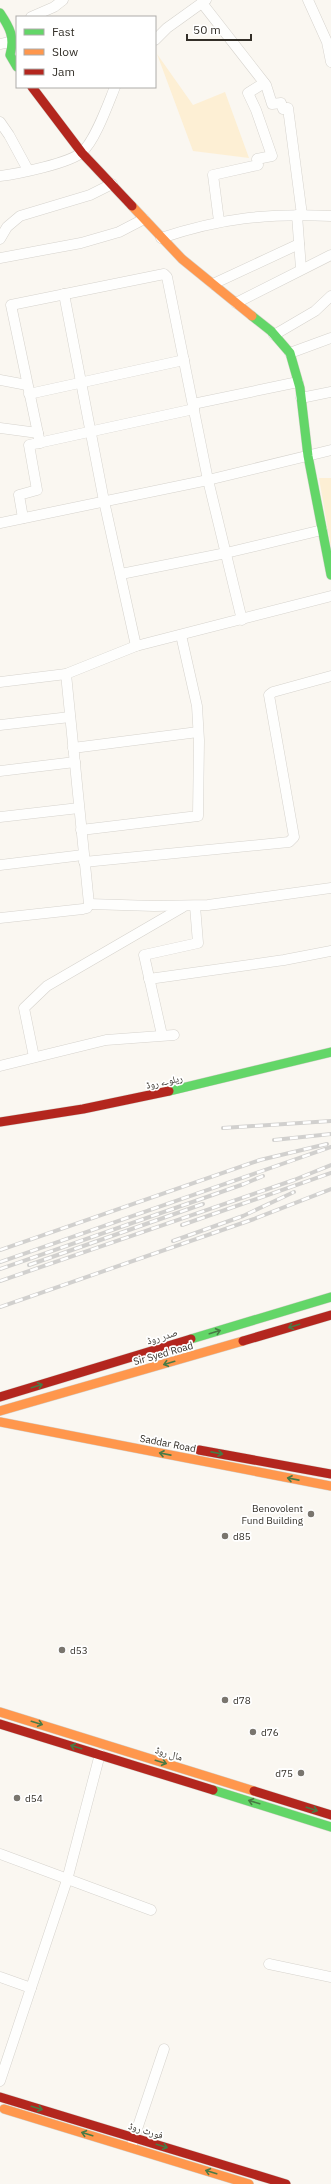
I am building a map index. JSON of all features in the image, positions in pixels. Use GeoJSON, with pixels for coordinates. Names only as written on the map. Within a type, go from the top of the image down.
{"type":"FeatureCollection","features":[{"type":"Feature","properties":{"kind":"main road"},"geometry":{"type":"LineString","coordinates":[[1,15],[13,25],[14,41],[10,55],[16,65]]}},
{"type":"Feature","properties":{"kind":"main road"},"geometry":{"type":"LineString","coordinates":[[33,88],[82,153],[161,238],[212,284],[274,335],[290,353],[301,398],[308,456],[331,575]]}},
{"type":"Feature","properties":{"kind":"main road","name":"ریلوے روڈ"},"geometry":{"type":"LineString","coordinates":[[0,1122],[83,1109],[193,1086],[331,1052]]}},
{"type":"Feature","properties":{"kind":"main road","name":"صدر روڈ"},"geometry":{"type":"LineString","coordinates":[[0,1397],[331,1297]]}},
{"type":"Feature","properties":{"kind":"main road","name":"Sir Syed Road"},"geometry":{"type":"LineString","coordinates":[[0,1411],[331,1315]]}},
{"type":"Feature","properties":{"kind":"main road"},"geometry":{"type":"LineString","coordinates":[[0,1411],[22,1416]]}},
{"type":"Feature","properties":{"kind":"main road","name":"Saddar Road"},"geometry":{"type":"LineString","coordinates":[[0,1422],[331,1486]]}},
{"type":"Feature","properties":{"kind":"main road"},"geometry":{"type":"LineString","coordinates":[[70,1435],[72,1426]]}},
{"type":"Feature","properties":{"kind":"main road","name":"Saddar Road"},"geometry":{"type":"LineString","coordinates":[[187,1448],[331,1474]]}},
{"type":"Feature","properties":{"kind":"main road","name":"مال روڈ"},"geometry":{"type":"LineString","coordinates":[[0,1712],[331,1815]]}},
{"type":"Feature","properties":{"kind":"main road"},"geometry":{"type":"LineString","coordinates":[[0,1724],[331,1827]]}},
{"type":"Feature","properties":{"kind":"main road"},"geometry":{"type":"LineString","coordinates":[[283,1811],[286,1801]]}},
{"type":"Feature","properties":{"kind":"main road","name":"فورٹ روڈ"},"geometry":{"type":"LineString","coordinates":[[0,2097],[249,2184]]}},
{"type":"Feature","properties":{"kind":"main road","name":"فورٹ روڈ"},"geometry":{"type":"LineString","coordinates":[[0,2107],[286,2184]]}},
{"type":"Feature","properties":{"kind":"street"},"geometry":{"type":"LineString","coordinates":[[32,16],[54,7],[63,0]]}},
{"type":"Feature","properties":{"kind":"street"},"geometry":{"type":"LineString","coordinates":[[308,0],[329,44],[331,62]]}},
{"type":"Feature","properties":{"kind":"street"},"geometry":{"type":"LineString","coordinates":[[156,39],[167,28],[204,1],[264,83],[272,104],[281,103],[283,109],[288,108],[299,215],[301,269]]}},
{"type":"Feature","properties":{"kind":"street"},"geometry":{"type":"LineString","coordinates":[[0,44],[14,41]]}},
{"type":"Feature","properties":{"kind":"street"},"geometry":{"type":"LineString","coordinates":[[219,221],[213,176],[258,165],[257,159],[272,156],[256,110],[248,93],[264,83]]}},
{"type":"Feature","properties":{"kind":"street"},"geometry":{"type":"LineString","coordinates":[[0,176],[58,162],[82,153],[99,126],[115,88]]}},
{"type":"Feature","properties":{"kind":"street"},"geometry":{"type":"LineString","coordinates":[[0,122],[9,135],[28,170]]}},
{"type":"Feature","properties":{"kind":"street"},"geometry":{"type":"LineString","coordinates":[[0,239],[6,227],[20,216],[90,195],[112,184]]}},
{"type":"Feature","properties":{"kind":"street"},"geometry":{"type":"LineString","coordinates":[[161,238],[219,221],[264,216],[331,216]]}},
{"type":"Feature","properties":{"kind":"street"},"geometry":{"type":"LineString","coordinates":[[0,258],[80,243],[119,232],[144,219]]}},
{"type":"Feature","properties":{"kind":"street"},"geometry":{"type":"LineString","coordinates":[[212,284],[299,244]]}},
{"type":"Feature","properties":{"kind":"street"},"geometry":{"type":"LineString","coordinates":[[236,303],[331,255]]}},
{"type":"Feature","properties":{"kind":"street"},"geometry":{"type":"LineString","coordinates":[[39,438],[11,305],[164,274],[167,277],[208,480],[242,620]]}},
{"type":"Feature","properties":{"kind":"street"},"geometry":{"type":"LineString","coordinates":[[64,294],[104,501],[136,646]]}},
{"type":"Feature","properties":{"kind":"street"},"geometry":{"type":"LineString","coordinates":[[274,335],[315,311],[331,296]]}},
{"type":"Feature","properties":{"kind":"street"},"geometry":{"type":"LineString","coordinates":[[290,353],[331,338]]}},
{"type":"Feature","properties":{"kind":"street"},"geometry":{"type":"LineString","coordinates":[[0,380],[28,390],[81,383],[184,360]]}},
{"type":"Feature","properties":{"kind":"street"},"geometry":{"type":"LineString","coordinates":[[0,428],[39,438],[90,431],[298,382]]}},
{"type":"Feature","properties":{"kind":"street"},"geometry":{"type":"LineString","coordinates":[[301,398],[331,392]]}},
{"type":"Feature","properties":{"kind":"street"},"geometry":{"type":"LineString","coordinates":[[23,518],[19,495],[37,490],[29,445],[39,438]]}},
{"type":"Feature","properties":{"kind":"street"},"geometry":{"type":"LineString","coordinates":[[0,523],[208,480],[331,450]]}},
{"type":"Feature","properties":{"kind":"street"},"geometry":{"type":"LineString","coordinates":[[120,574],[226,553],[322,530]]}},
{"type":"Feature","properties":{"kind":"street"},"geometry":{"type":"LineString","coordinates":[[1,679],[66,674],[136,646],[331,596]]}},
{"type":"Feature","properties":{"kind":"street"},"geometry":{"type":"LineString","coordinates":[[81,830],[198,816],[197,706],[181,635]]}},
{"type":"Feature","properties":{"kind":"street"},"geometry":{"type":"LineString","coordinates":[[0,918],[83,910],[88,908],[89,904],[66,674]]}},
{"type":"Feature","properties":{"kind":"street"},"geometry":{"type":"LineString","coordinates":[[0,865],[289,842],[294,838],[270,695],[273,692],[331,676]]}},
{"type":"Feature","properties":{"kind":"street"},"geometry":{"type":"LineString","coordinates":[[0,725],[70,717]]}},
{"type":"Feature","properties":{"kind":"street"},"geometry":{"type":"LineString","coordinates":[[73,748],[198,732]]}},
{"type":"Feature","properties":{"kind":"street"},"geometry":{"type":"LineString","coordinates":[[0,772],[75,762]]}},
{"type":"Feature","properties":{"kind":"street"},"geometry":{"type":"LineString","coordinates":[[0,818],[79,808]]}},
{"type":"Feature","properties":{"kind":"street"},"geometry":{"type":"LineString","coordinates":[[89,904],[190,906],[331,888]]}},
{"type":"Feature","properties":{"kind":"street"},"geometry":{"type":"LineString","coordinates":[[162,1035],[144,955],[198,943],[190,906]]}},
{"type":"Feature","properties":{"kind":"street"},"geometry":{"type":"LineString","coordinates":[[34,1057],[24,1008],[47,986],[190,906]]}},
{"type":"Feature","properties":{"kind":"street"},"geometry":{"type":"LineString","coordinates":[[149,979],[284,960],[331,951]]}},
{"type":"Feature","properties":{"kind":"street"},"geometry":{"type":"LineString","coordinates":[[0,1066],[106,1040],[174,1035]]}},
{"type":"Feature","properties":{"kind":"street"},"geometry":{"type":"LineString","coordinates":[[0,2081],[67,1880],[100,1754]]}},
{"type":"Feature","properties":{"kind":"street"},"geometry":{"type":"LineString","coordinates":[[0,1854],[151,1910]]}},
{"type":"Feature","properties":{"kind":"street"},"geometry":{"type":"LineString","coordinates":[[269,1964],[331,1977]]}},
{"type":"Feature","properties":{"kind":"street"},"geometry":{"type":"LineString","coordinates":[[0,1977],[31,1988]]}},
{"type":"Feature","properties":{"kind":"street"},"geometry":{"type":"LineString","coordinates":[[132,2143],[164,2049]]}},
{"type":"Feature","properties":{"kind":"shaded area"},"geometry":{"type":"Polygon","coordinates":[[[157,54],[193,105],[225,92],[249,158],[193,151],[157,54]]]}},
{"type":"Feature","properties":{"kind":"shaded area"},"geometry":{"type":"Polygon","coordinates":[[[319,478],[331,478],[331,548],[319,478]]]}},
{"type":"Feature","properties":{"kind":"railway"},"geometry":{"type":"LineString","coordinates":[[223,1128],[331,1121]]}},
{"type":"Feature","properties":{"kind":"railway"},"geometry":{"type":"LineString","coordinates":[[274,1140],[331,1134]]}},
{"type":"Feature","properties":{"kind":"railway"},"geometry":{"type":"LineString","coordinates":[[0,1250],[260,1160],[327,1144]]}},
{"type":"Feature","properties":{"kind":"railway"},"geometry":{"type":"LineString","coordinates":[[0,1262],[331,1147]]}},
{"type":"Feature","properties":{"kind":"railway"},"geometry":{"type":"LineString","coordinates":[[0,1281],[294,1180],[331,1165]]}},
{"type":"Feature","properties":{"kind":"railway"},"geometry":{"type":"LineString","coordinates":[[182,1225],[331,1173]]}},
{"type":"Feature","properties":{"kind":"railway"},"geometry":{"type":"LineString","coordinates":[[0,1269],[244,1184],[263,1176]]}},
{"type":"Feature","properties":{"kind":"railway"},"geometry":{"type":"LineString","coordinates":[[0,1307],[254,1219],[331,1189]]}},
{"type":"Feature","properties":{"kind":"railway"},"geometry":{"type":"LineString","coordinates":[[173,1241],[243,1216],[294,1192]]}},
{"type":"Feature","properties":{"kind":"railway"},"geometry":{"type":"LineString","coordinates":[[29,1265],[203,1204]]}},
{"type":"Feature","properties":{"kind":"traffic: fast"},"geometry":{"type":"LineString","coordinates":[[0,13],[11,33],[12,43],[10,55],[16,65]]}},
{"type":"Feature","properties":{"kind":"traffic: fast"},"geometry":{"type":"LineString","coordinates":[[252,316],[271,331],[290,353],[300,388],[308,456],[331,575]]}},
{"type":"Feature","properties":{"kind":"traffic: fast"},"geometry":{"type":"LineString","coordinates":[[169,1091],[331,1052]]}},
{"type":"Feature","properties":{"kind":"traffic: fast"},"geometry":{"type":"LineString","coordinates":[[191,1339],[331,1297]]}},
{"type":"Feature","properties":{"kind":"traffic: fast"},"geometry":{"type":"LineString","coordinates":[[213,1790],[331,1827]]}},
{"type":"Feature","properties":{"kind":"traffic: slow"},"geometry":{"type":"LineString","coordinates":[[132,206],[182,259],[252,316]]}},
{"type":"Feature","properties":{"kind":"traffic: slow"},"geometry":{"type":"LineString","coordinates":[[0,1411],[243,1341]]}},
{"type":"Feature","properties":{"kind":"traffic: slow"},"geometry":{"type":"LineString","coordinates":[[0,1422],[331,1486]]}},
{"type":"Feature","properties":{"kind":"traffic: slow"},"geometry":{"type":"LineString","coordinates":[[0,1712],[254,1791]]}},
{"type":"Feature","properties":{"kind":"traffic: slow"},"geometry":{"type":"LineString","coordinates":[[4,2109],[249,2184]]}},
{"type":"Feature","properties":{"kind":"traffic: jam"},"geometry":{"type":"LineString","coordinates":[[33,88],[82,153],[132,206]]}},
{"type":"Feature","properties":{"kind":"traffic: jam"},"geometry":{"type":"LineString","coordinates":[[0,1122],[83,1109],[169,1091]]}},
{"type":"Feature","properties":{"kind":"traffic: jam"},"geometry":{"type":"LineString","coordinates":[[243,1341],[331,1315]]}},
{"type":"Feature","properties":{"kind":"traffic: jam"},"geometry":{"type":"LineString","coordinates":[[0,1397],[191,1339]]}},
{"type":"Feature","properties":{"kind":"traffic: jam"},"geometry":{"type":"LineString","coordinates":[[199,1450],[331,1474]]}},
{"type":"Feature","properties":{"kind":"traffic: jam"},"geometry":{"type":"LineString","coordinates":[[0,1724],[213,1790]]}},
{"type":"Feature","properties":{"kind":"traffic: jam"},"geometry":{"type":"LineString","coordinates":[[254,1791],[331,1815]]}},
{"type":"Feature","properties":{"kind":"traffic: jam"},"geometry":{"type":"LineString","coordinates":[[0,2097],[286,2184]]}},
{"type":"Feature","properties":{"kind":"place","name":"Benovolent Fund Building"},"geometry":{"type":"Point","coordinates":[311,1514]}},
{"type":"Feature","properties":{"kind":"place","name":"d85"},"geometry":{"type":"Point","coordinates":[225,1536]}},
{"type":"Feature","properties":{"kind":"place","name":"d53"},"geometry":{"type":"Point","coordinates":[62,1650]}},
{"type":"Feature","properties":{"kind":"place","name":"d78"},"geometry":{"type":"Point","coordinates":[225,1700]}},
{"type":"Feature","properties":{"kind":"place","name":"d76"},"geometry":{"type":"Point","coordinates":[253,1732]}},
{"type":"Feature","properties":{"kind":"place","name":"d75"},"geometry":{"type":"Point","coordinates":[301,1773]}},
{"type":"Feature","properties":{"kind":"place","name":"d54"},"geometry":{"type":"Point","coordinates":[17,1798]}}]}
